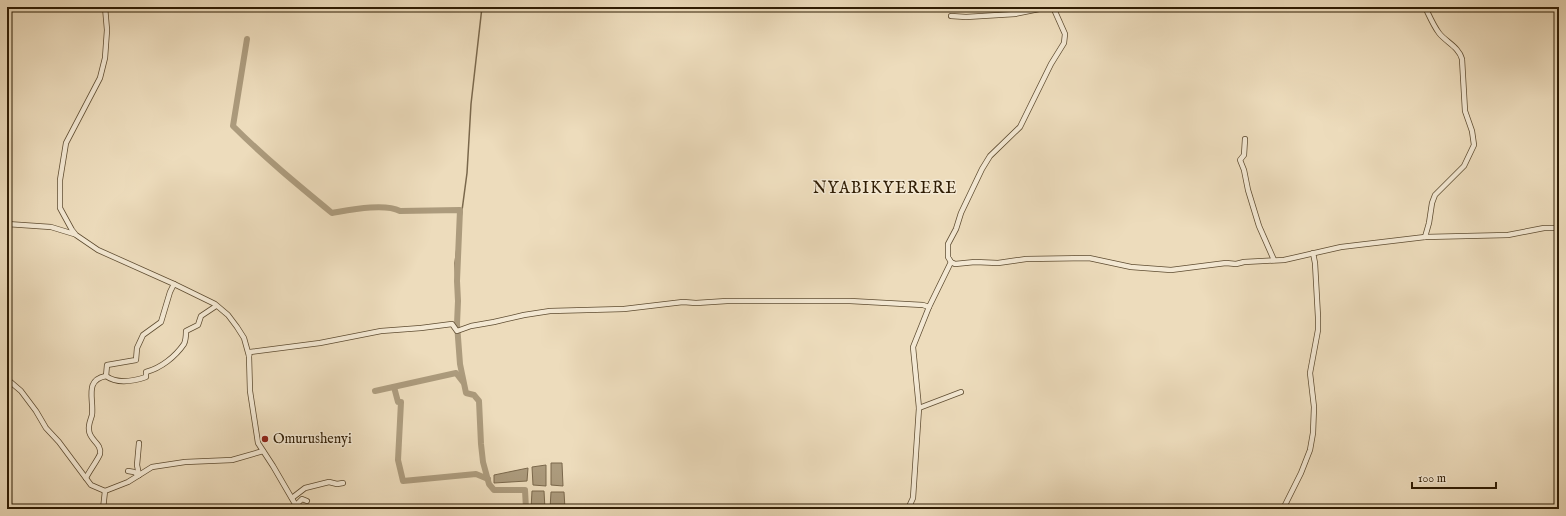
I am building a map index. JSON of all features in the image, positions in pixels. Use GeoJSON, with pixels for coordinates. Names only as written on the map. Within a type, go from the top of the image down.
{"type":"FeatureCollection","features":[{"type":"Feature","properties":{"kind":"street"},"geometry":{"type":"LineString","coordinates":[[76,235],[60,208],[60,180],[66,144],[100,78],[106,50],[107,30],[105,7]]}},
{"type":"Feature","properties":{"kind":"street"},"geometry":{"type":"LineString","coordinates":[[952,16],[966,17],[1016,14],[1049,7]]}},
{"type":"Feature","properties":{"kind":"street"},"geometry":{"type":"LineString","coordinates":[[1053,7],[1065,34],[1064,43],[1051,64],[1020,127],[990,156],[982,169],[948,244],[948,257],[951,262],[955,264],[1026,259],[1089,258],[1131,267],[1171,270],[1226,263],[1236,264],[1244,262],[1284,260],[1342,247],[1425,237],[1508,234],[1544,228],[1559,228]]}},
{"type":"Feature","properties":{"kind":"street"},"geometry":{"type":"LineString","coordinates":[[1425,7],[1438,32],[1444,40],[1460,53],[1462,59],[1465,111],[1474,140],[1472,150],[1464,166],[1435,195],[1425,237]]}},
{"type":"Feature","properties":{"kind":"street"},"geometry":{"type":"LineString","coordinates":[[1246,139],[1244,155],[1240,160],[1259,226],[1274,260]]}},
{"type":"Feature","properties":{"kind":"street"},"geometry":{"type":"LineString","coordinates":[[7,224],[51,227],[76,235],[98,250],[174,284],[216,306],[228,315],[244,338],[249,356],[250,391],[258,443],[297,507],[302,499],[307,500]]}},
{"type":"Feature","properties":{"kind":"street"},"geometry":{"type":"LineString","coordinates":[[1283,509],[1301,473],[1310,450],[1313,433],[1314,407],[1310,373],[1318,330],[1318,317],[1315,263],[1313,253]]}},
{"type":"Feature","properties":{"kind":"street"},"geometry":{"type":"LineString","coordinates":[[908,509],[913,498],[919,408],[913,347],[929,307],[951,262]]}},
{"type":"Feature","properties":{"kind":"street"},"geometry":{"type":"LineString","coordinates":[[106,376],[107,365],[136,360],[137,348],[143,335],[161,322],[174,284]]}},
{"type":"Feature","properties":{"kind":"street"},"geometry":{"type":"LineString","coordinates":[[249,356],[250,352],[264,349],[320,343],[381,331],[452,324],[457,331],[471,326],[550,311],[624,309],[683,302],[696,303],[727,301],[850,301],[923,305],[929,307]]}},
{"type":"Feature","properties":{"kind":"street"},"geometry":{"type":"LineString","coordinates":[[106,376],[113,381],[138,380],[146,377],[146,372],[157,369],[174,355],[184,343],[186,331],[198,325],[201,316],[216,306]]}},
{"type":"Feature","properties":{"kind":"street"},"geometry":{"type":"LineString","coordinates":[[86,478],[100,455],[100,447],[90,435],[88,429],[92,414],[91,390],[99,378],[106,376]]}},
{"type":"Feature","properties":{"kind":"street"},"geometry":{"type":"LineString","coordinates":[[7,379],[21,391],[36,411],[46,428],[62,446],[91,486],[105,491],[128,482],[152,467],[185,462],[232,460],[263,451]]}},
{"type":"Feature","properties":{"kind":"street"},"geometry":{"type":"LineString","coordinates":[[919,408],[961,392]]}},
{"type":"Feature","properties":{"kind":"street"},"geometry":{"type":"LineString","coordinates":[[139,443],[139,475]]}},
{"type":"Feature","properties":{"kind":"street"},"geometry":{"type":"LineString","coordinates":[[128,471],[139,475]]}},
{"type":"Feature","properties":{"kind":"street"},"geometry":{"type":"LineString","coordinates":[[292,498],[305,488],[328,482],[337,484],[343,483]]}},
{"type":"Feature","properties":{"kind":"street"},"geometry":{"type":"LineString","coordinates":[[103,509],[105,491]]}},
{"type":"Feature","properties":{"kind":"shaded area"},"geometry":{"type":"Polygon","coordinates":[[[551,463],[562,463],[563,486],[551,485],[551,463]]]}},
{"type":"Feature","properties":{"kind":"shaded area"},"geometry":{"type":"Polygon","coordinates":[[[546,465],[546,486],[533,485],[532,467],[546,465]]]}},
{"type":"Feature","properties":{"kind":"shaded area"},"geometry":{"type":"Polygon","coordinates":[[[528,468],[527,481],[494,483],[494,475],[528,468]]]}},
{"type":"Feature","properties":{"kind":"shaded area"},"geometry":{"type":"Polygon","coordinates":[[[532,491],[544,491],[545,509],[531,509],[532,491]]]}},
{"type":"Feature","properties":{"kind":"shaded area"},"geometry":{"type":"Polygon","coordinates":[[[551,492],[564,492],[565,509],[550,509],[551,492]]]}},
{"type":"Feature","properties":{"kind":"waterway"},"geometry":{"type":"LineString","coordinates":[[457,313],[455,263],[467,173],[471,104],[482,7]]}},
{"type":"Feature","properties":{"kind":"waterway"},"geometry":{"type":"LineString","coordinates":[[247,39],[233,126],[269,160],[332,213],[376,207],[400,211],[460,210],[457,324],[460,364],[466,393],[474,395],[479,401],[483,462],[489,484],[494,490],[525,490],[526,509]]}},
{"type":"Feature","properties":{"kind":"waterway"},"geometry":{"type":"LineString","coordinates":[[375,391],[456,373],[463,382]]}},
{"type":"Feature","properties":{"kind":"waterway"},"geometry":{"type":"LineString","coordinates":[[394,387],[398,402],[401,402],[398,460],[403,481],[476,474],[488,479]]}},
{"type":"Feature","properties":{"kind":"place","name":"Omurushenyi"},"geometry":{"type":"Point","coordinates":[265,439]}},
{"type":"Feature","properties":{"kind":"district","name":"NYABIKYERERE"},"geometry":{"type":"Point","coordinates":[885,189]}}]}
